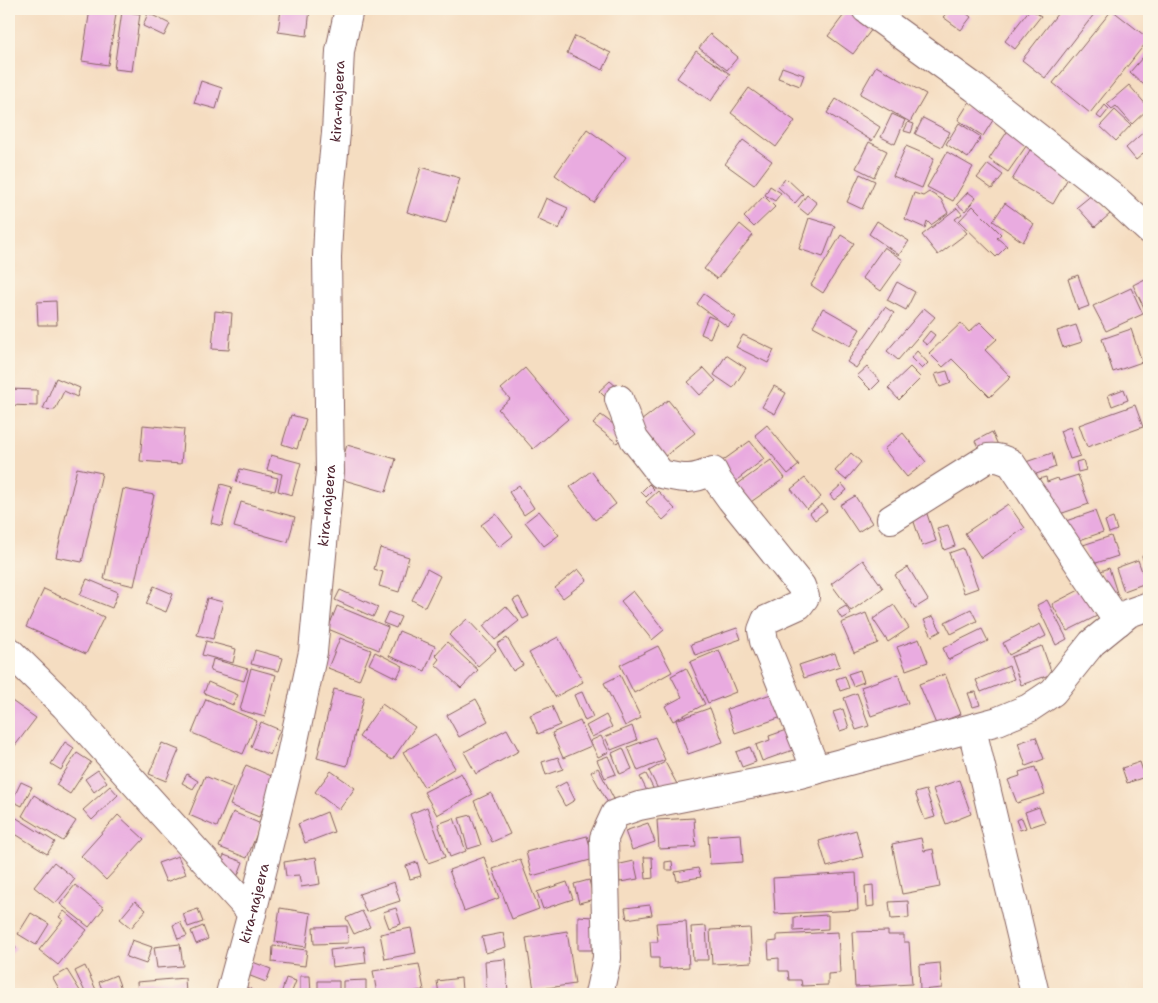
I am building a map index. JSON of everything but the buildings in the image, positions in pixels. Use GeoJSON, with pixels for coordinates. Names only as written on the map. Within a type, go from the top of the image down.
{"type":"FeatureCollection","features":[{"type":"Feature","properties":{"kind":"street","name":"kira-najeera"},"geometry":{"type":"LineString","coordinates":[[230,994],[290,760],[314,652],[330,472],[327,267],[330,192],[336,133],[340,51],[349,9]]}},
{"type":"Feature","properties":{"kind":"street"},"geometry":{"type":"LineString","coordinates":[[866,9],[975,88],[1110,194],[1148,227]]}},
{"type":"Feature","properties":{"kind":"street"},"geometry":{"type":"LineString","coordinates":[[618,399],[634,439],[661,474],[688,479],[713,471],[731,500],[801,586],[805,597],[799,605],[766,620],[762,630],[764,641],[816,770]]}},
{"type":"Feature","properties":{"kind":"street"},"geometry":{"type":"LineString","coordinates":[[891,519],[988,458],[996,457],[1011,463],[1118,622]]}},
{"type":"Feature","properties":{"kind":"street"},"geometry":{"type":"LineString","coordinates":[[598,994],[607,958],[604,838],[615,814],[639,806],[816,770],[998,722],[1029,708],[1053,692],[1092,644],[1129,613],[1149,606]]}},
{"type":"Feature","properties":{"kind":"street"},"geometry":{"type":"LineString","coordinates":[[9,651],[65,706],[252,913]]}},
{"type":"Feature","properties":{"kind":"street"},"geometry":{"type":"LineString","coordinates":[[972,729],[1035,994]]}}]}
